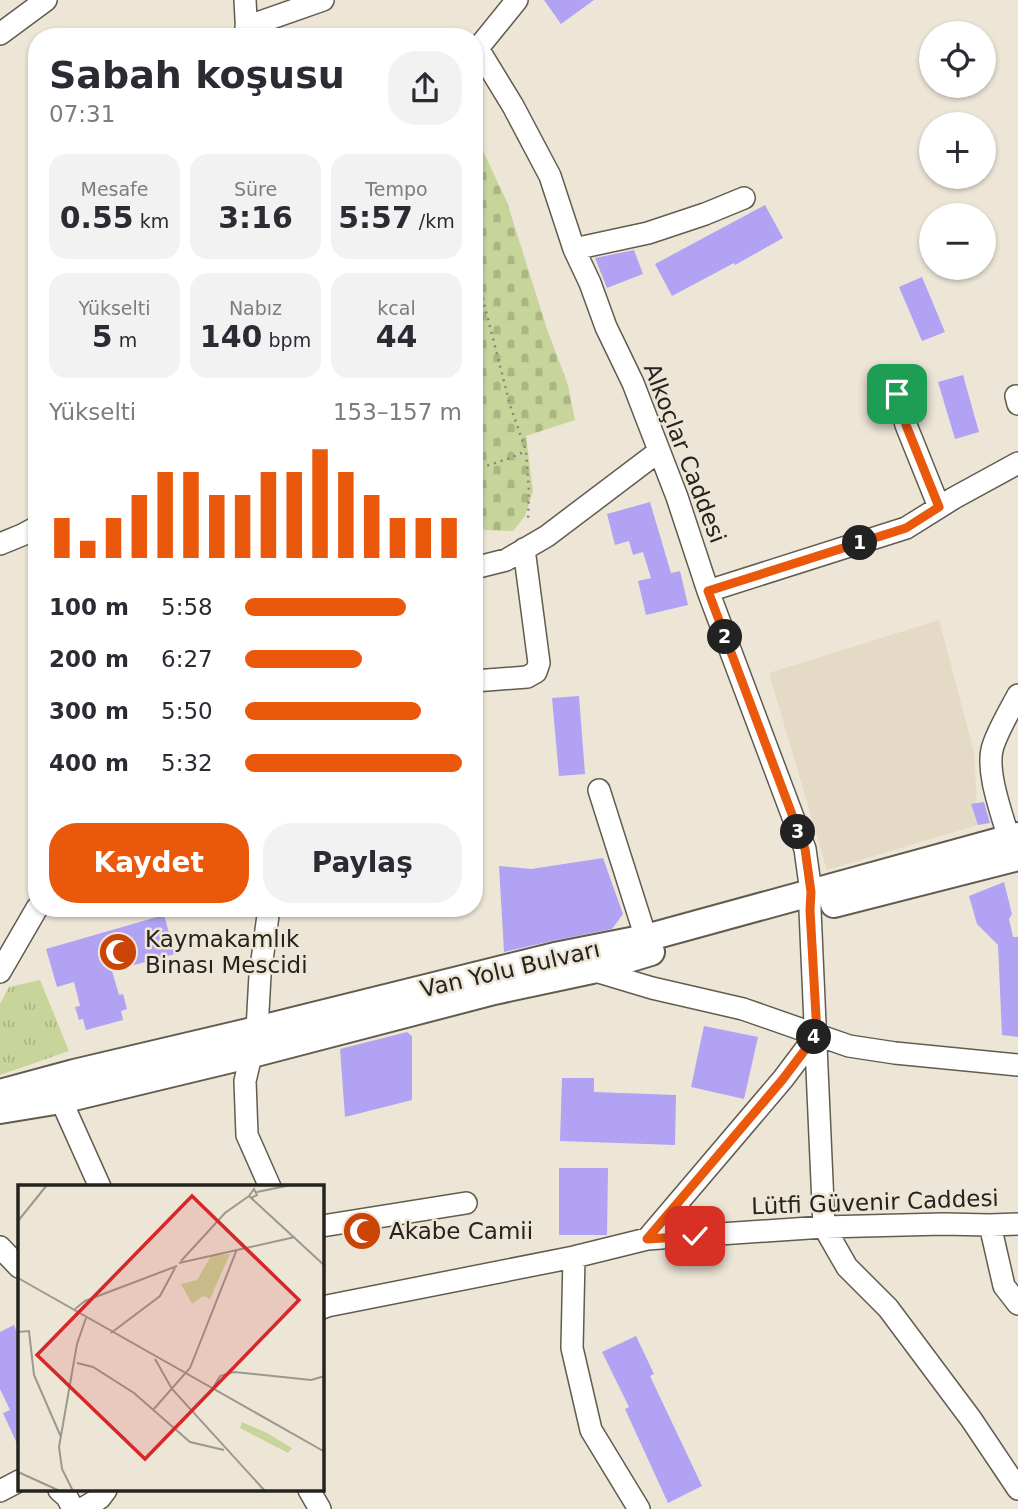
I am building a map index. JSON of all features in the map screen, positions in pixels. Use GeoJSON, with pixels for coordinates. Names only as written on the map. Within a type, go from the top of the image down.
{"type":"FeatureCollection","features":[{"type":"Feature","properties":{"kind":"main road","name":"Van Yolu Bulvarı"},"geometry":{"type":"LineString","coordinates":[[0,1093],[74,1073],[255,1042],[555,956],[811,901],[1015,844]]}},
{"type":"Feature","properties":{"kind":"main road"},"geometry":{"type":"LineString","coordinates":[[0,1110],[61,1100],[255,1042],[592,970],[811,901]]}},
{"type":"Feature","properties":{"kind":"street"},"geometry":{"type":"LineString","coordinates":[[0,34],[46,0]]}},
{"type":"Feature","properties":{"kind":"street"},"geometry":{"type":"LineString","coordinates":[[245,0],[246,28]]}},
{"type":"Feature","properties":{"kind":"street"},"geometry":{"type":"LineString","coordinates":[[256,28],[324,0]]}},
{"type":"Feature","properties":{"kind":"street"},"geometry":{"type":"LineString","coordinates":[[483,41],[517,0]]}},
{"type":"Feature","properties":{"kind":"street","name":"Alkoçlar Caddesi"},"geometry":{"type":"LineString","coordinates":[[483,61],[513,106],[550,176],[574,249],[617,352],[633,383],[677,498],[708,591],[805,849],[811,901],[824,1227]]}},
{"type":"Feature","properties":{"kind":"street"},"geometry":{"type":"LineString","coordinates":[[574,249],[649,233],[744,198]]}},
{"type":"Feature","properties":{"kind":"street"},"geometry":{"type":"LineString","coordinates":[[897,394],[906,425],[939,507]]}},
{"type":"Feature","properties":{"kind":"street"},"geometry":{"type":"LineString","coordinates":[[483,565],[506,559],[547,536],[658,452]]}},
{"type":"Feature","properties":{"kind":"street"},"geometry":{"type":"LineString","coordinates":[[708,591],[906,528],[1018,463]]}},
{"type":"Feature","properties":{"kind":"street"},"geometry":{"type":"LineString","coordinates":[[0,544],[28,532]]}},
{"type":"Feature","properties":{"kind":"street"},"geometry":{"type":"LineString","coordinates":[[483,680],[527,677],[536,672],[539,663],[524,549]]}},
{"type":"Feature","properties":{"kind":"street"},"geometry":{"type":"LineString","coordinates":[[1015,844],[990,767],[992,748],[1018,695]]}},
{"type":"Feature","properties":{"kind":"street"},"geometry":{"type":"LineString","coordinates":[[599,790],[646,938]]}},
{"type":"Feature","properties":{"kind":"street"},"geometry":{"type":"LineString","coordinates":[[0,972],[32,917]]}},
{"type":"Feature","properties":{"kind":"street"},"geometry":{"type":"LineString","coordinates":[[269,917],[260,975],[255,1042],[245,1082],[247,1135],[269,1185]]}},
{"type":"Feature","properties":{"kind":"street"},"geometry":{"type":"LineString","coordinates":[[592,970],[652,988],[743,1009],[849,1046],[1018,1065]]}},
{"type":"Feature","properties":{"kind":"street"},"geometry":{"type":"LineString","coordinates":[[647,1239],[783,1079],[817,1034],[844,1030],[918,1044],[1018,1053]]}},
{"type":"Feature","properties":{"kind":"street"},"geometry":{"type":"LineString","coordinates":[[61,1100],[99,1185]]}},
{"type":"Feature","properties":{"kind":"street"},"geometry":{"type":"LineString","coordinates":[[324,1226],[466,1203]]}},
{"type":"Feature","properties":{"kind":"street","name":"Lütfi Güvenir Caddesi"},"geometry":{"type":"LineString","coordinates":[[324,1307],[574,1257],[647,1239],[824,1227],[1018,1224]]}},
{"type":"Feature","properties":{"kind":"street"},"geometry":{"type":"LineString","coordinates":[[990,1225],[1004,1286],[1018,1304]]}},
{"type":"Feature","properties":{"kind":"street"},"geometry":{"type":"LineString","coordinates":[[824,1227],[847,1267],[888,1308],[971,1419],[1018,1489]]}},
{"type":"Feature","properties":{"kind":"street"},"geometry":{"type":"LineString","coordinates":[[0,1247],[18,1267]]}},
{"type":"Feature","properties":{"kind":"street"},"geometry":{"type":"LineString","coordinates":[[574,1257],[572,1348],[591,1430],[639,1509]]}},
{"type":"Feature","properties":{"kind":"street"},"geometry":{"type":"LineString","coordinates":[[0,1491],[18,1482]]}},
{"type":"Feature","properties":{"kind":"street"},"geometry":{"type":"LineString","coordinates":[[61,1492],[73,1509]]}},
{"type":"Feature","properties":{"kind":"street"},"geometry":{"type":"LineString","coordinates":[[82,1509],[104,1492]]}},
{"type":"Feature","properties":{"kind":"street"},"geometry":{"type":"LineString","coordinates":[[310,1492],[320,1509]]}},
{"type":"Feature","properties":{"kind":"path"},"geometry":{"type":"LineString","coordinates":[[483,299],[510,405],[526,451],[528,521]]}},
{"type":"Feature","properties":{"kind":"path"},"geometry":{"type":"LineString","coordinates":[[483,467],[526,451]]}},
{"type":"Feature","properties":{"kind":"shaded area"},"geometry":{"type":"Polygon","coordinates":[[[939,620],[974,752],[978,825],[827,870],[769,673],[939,620]]]}},
{"type":"Feature","properties":{"kind":"green space"},"geometry":{"type":"Polygon","coordinates":[[[483,151],[507,202],[547,329],[568,385],[575,420],[526,436],[533,491],[525,516],[513,531],[485,530],[483,151]]]}},
{"type":"Feature","properties":{"kind":"green space"},"geometry":{"type":"Polygon","coordinates":[[[40,980],[69,1051],[0,1075],[0,1004],[9,987],[40,980]]]}},
{"type":"Feature","properties":{"kind":"building"},"geometry":{"type":"Polygon","coordinates":[[[544,0],[594,0],[561,24],[544,0]]]}},
{"type":"Feature","properties":{"kind":"building"},"geometry":{"type":"Polygon","coordinates":[[[765,205],[783,238],[672,296],[655,264],[765,205]]]}},
{"type":"Feature","properties":{"kind":"building"},"geometry":{"type":"Polygon","coordinates":[[[634,250],[643,274],[607,288],[595,258],[634,250]]]}},
{"type":"Feature","properties":{"kind":"building"},"geometry":{"type":"Polygon","coordinates":[[[919,278],[923,280],[945,332],[922,341],[899,287],[919,278]]]}},
{"type":"Feature","properties":{"kind":"building"},"geometry":{"type":"Polygon","coordinates":[[[963,375],[979,432],[955,439],[938,382],[963,375]]]}},
{"type":"Feature","properties":{"kind":"building"},"geometry":{"type":"Polygon","coordinates":[[[650,502],[671,573],[680,571],[688,605],[646,615],[638,581],[651,578],[643,552],[633,555],[629,541],[615,545],[607,514],[650,502]]]}},
{"type":"Feature","properties":{"kind":"building"},"geometry":{"type":"Polygon","coordinates":[[[579,696],[585,774],[559,776],[552,698],[579,696]]]}},
{"type":"Feature","properties":{"kind":"building"},"geometry":{"type":"Polygon","coordinates":[[[984,802],[990,823],[978,825],[971,804],[984,802]]]}},
{"type":"Feature","properties":{"kind":"building"},"geometry":{"type":"Polygon","coordinates":[[[603,858],[623,914],[612,929],[504,952],[499,866],[531,869],[603,858]]]}},
{"type":"Feature","properties":{"kind":"building"},"geometry":{"type":"Polygon","coordinates":[[[1004,882],[1012,914],[1009,919],[1013,937],[1018,937],[1018,1037],[1002,1035],[998,945],[977,924],[969,896],[1004,882]]]}},
{"type":"Feature","properties":{"kind":"building"},"geometry":{"type":"Polygon","coordinates":[[[165,917],[175,954],[112,971],[119,995],[123,994],[127,1009],[121,1011],[123,1020],[86,1030],[75,1007],[80,1006],[74,982],[57,987],[46,949],[165,917]]]}},
{"type":"Feature","properties":{"kind":"building"},"geometry":{"type":"Polygon","coordinates":[[[704,1026],[758,1037],[744,1099],[691,1087],[704,1026]]]}},
{"type":"Feature","properties":{"kind":"building"},"geometry":{"type":"Polygon","coordinates":[[[407,1032],[412,1036],[412,1100],[345,1117],[340,1049],[407,1032]]]}},
{"type":"Feature","properties":{"kind":"building"},"geometry":{"type":"Polygon","coordinates":[[[562,1078],[594,1078],[594,1092],[676,1095],[675,1145],[560,1141],[562,1078]]]}},
{"type":"Feature","properties":{"kind":"building"},"geometry":{"type":"Polygon","coordinates":[[[559,1168],[608,1168],[607,1235],[559,1235],[559,1168]]]}},
{"type":"Feature","properties":{"kind":"building"},"geometry":{"type":"Polygon","coordinates":[[[14,1325],[16,1330],[18,1329],[18,1446],[3,1413],[10,1410],[0,1389],[0,1332],[14,1325]]]}},
{"type":"Feature","properties":{"kind":"building"},"geometry":{"type":"Polygon","coordinates":[[[636,1336],[654,1374],[650,1376],[702,1486],[668,1503],[625,1409],[629,1407],[602,1352],[636,1336]]]}},
{"type":"Feature","properties":{"kind":"place","name":"Kaymakamlık Binası Mescidi"},"geometry":{"type":"Point","coordinates":[118,952]}},
{"type":"Feature","properties":{"kind":"place","name":"Akabe Camii"},"geometry":{"type":"Point","coordinates":[362,1231]}},
{"type":"Feature","properties":{"kind":"route"},"geometry":{"type":"LineString","coordinates":[[695,1236],[647,1239],[783,1079],[817,1034],[811,892],[805,849],[708,591],[906,528],[939,507],[906,425],[897,394]]}}]}
